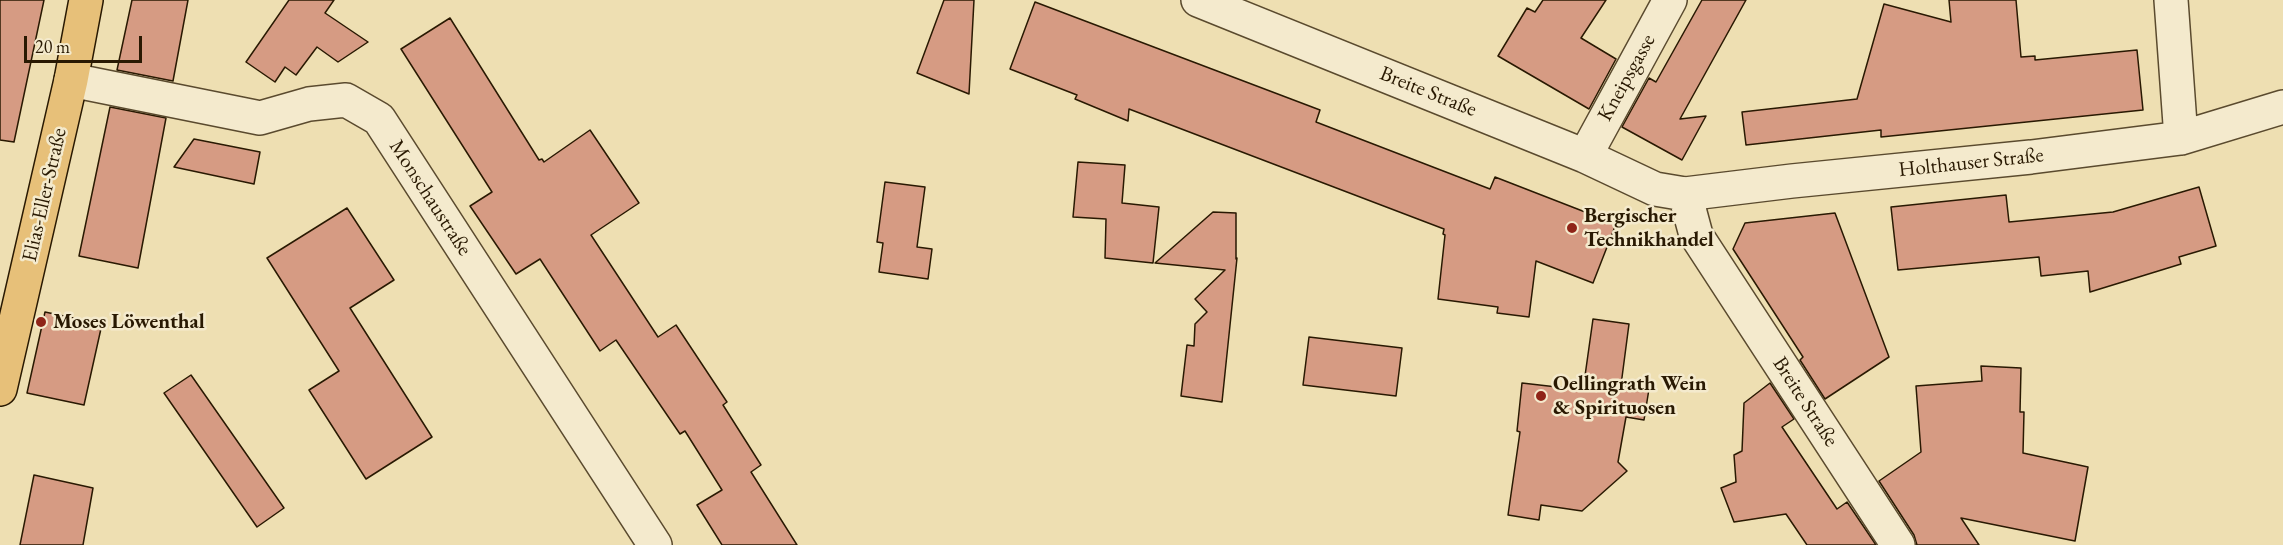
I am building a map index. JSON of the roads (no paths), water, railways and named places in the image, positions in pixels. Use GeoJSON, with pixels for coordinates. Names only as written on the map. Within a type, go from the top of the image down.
{"type":"FeatureCollection","features":[{"type":"Feature","properties":{"kind":"main road","name":"Elias-Eller-Straße"},"geometry":{"type":"LineString","coordinates":[[0,390],[71,80],[86,0]]}},
{"type":"Feature","properties":{"kind":"street","name":"Breite Straße"},"geometry":{"type":"LineString","coordinates":[[1198,0],[1240,8],[1670,192],[1898,545]]}},
{"type":"Feature","properties":{"kind":"street","name":"Kneipsgasse"},"geometry":{"type":"LineString","coordinates":[[1585,156],[1670,0]]}},
{"type":"Feature","properties":{"kind":"street"},"geometry":{"type":"LineString","coordinates":[[2171,0],[2181,138]]}},
{"type":"Feature","properties":{"kind":"street","name":"Monschaustraße"},"geometry":{"type":"LineString","coordinates":[[71,80],[260,118],[309,104],[346,100],[379,119],[655,545]]}},
{"type":"Feature","properties":{"kind":"street","name":"Holthauser Straße"},"geometry":{"type":"LineString","coordinates":[[1670,192],[2031,157],[2181,138],[2283,107]]}},
{"type":"Feature","properties":{"kind":"place","name":"Bergischer Technikhandel"},"geometry":{"type":"Point","coordinates":[1572,228]}},
{"type":"Feature","properties":{"kind":"place","name":"Moses Löwenthal"},"geometry":{"type":"Point","coordinates":[41,322]}},
{"type":"Feature","properties":{"kind":"place","name":"Oellingrath Wein & Spirituosen"},"geometry":{"type":"Point","coordinates":[1541,396]}}]}
